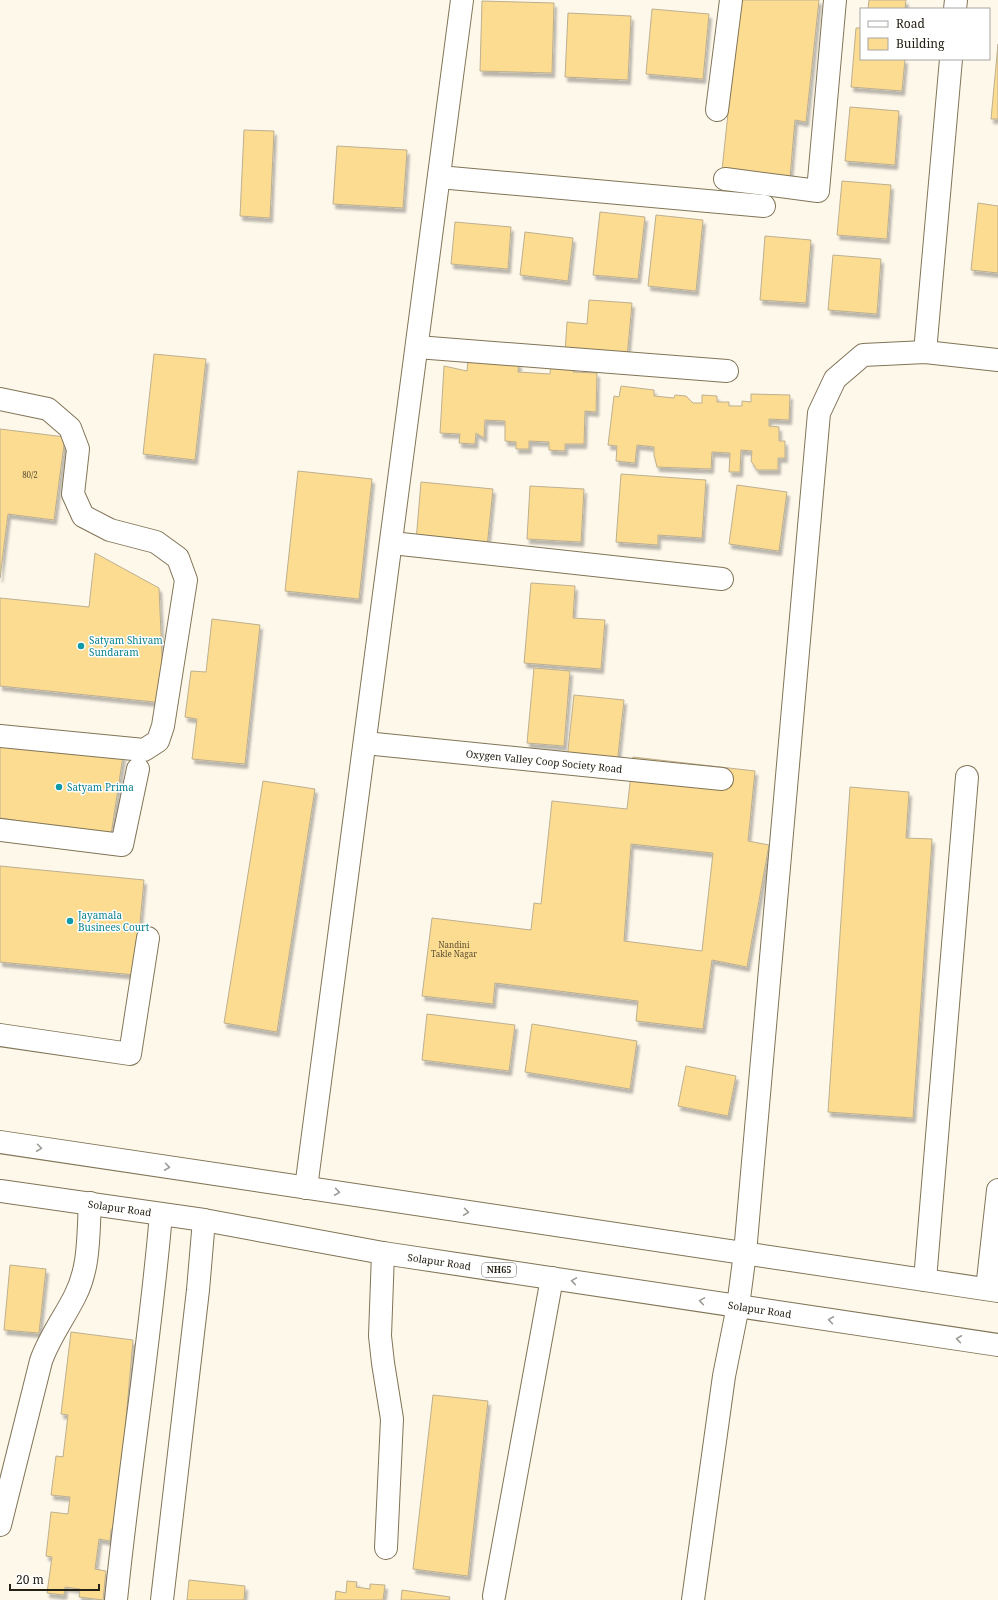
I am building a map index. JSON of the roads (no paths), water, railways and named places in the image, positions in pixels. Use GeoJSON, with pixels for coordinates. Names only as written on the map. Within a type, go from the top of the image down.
{"type":"FeatureCollection","features":[{"type":"Feature","properties":{"kind":"main road"},"geometry":{"type":"LineString","coordinates":[[306,1188],[392,543],[462,0]]}},
{"type":"Feature","properties":{"kind":"main road"},"geometry":{"type":"LineString","coordinates":[[717,110],[731,0]]}},
{"type":"Feature","properties":{"kind":"main road"},"geometry":{"type":"LineString","coordinates":[[725,179],[818,191],[835,0]]}},
{"type":"Feature","properties":{"kind":"main road"},"geometry":{"type":"LineString","coordinates":[[925,352],[950,60]]}},
{"type":"Feature","properties":{"kind":"main road"},"geometry":{"type":"LineString","coordinates":[[439,177],[764,206]]}},
{"type":"Feature","properties":{"kind":"main road"},"geometry":{"type":"LineString","coordinates":[[417,347],[728,371]]}},
{"type":"Feature","properties":{"kind":"main road"},"geometry":{"type":"LineString","coordinates":[[693,1600],[724,1376],[738,1306],[745,1254],[819,413],[835,379],[863,355],[925,352],[998,360]]}},
{"type":"Feature","properties":{"kind":"main road"},"geometry":{"type":"LineString","coordinates":[[0,399],[48,409],[70,428],[78,449],[73,494],[83,516],[110,530],[156,542],[178,558],[186,580],[163,726],[158,741],[144,750],[0,736]]}},
{"type":"Feature","properties":{"kind":"main road"},"geometry":{"type":"LineString","coordinates":[[392,543],[722,579]]}},
{"type":"Feature","properties":{"kind":"main road","name":"Oxygen Valley Coop Society Road"},"geometry":{"type":"LineString","coordinates":[[365,743],[722,779]]}},
{"type":"Feature","properties":{"kind":"main road"},"geometry":{"type":"LineString","coordinates":[[0,830],[122,845],[138,769]]}},
{"type":"Feature","properties":{"kind":"main road"},"geometry":{"type":"LineString","coordinates":[[925,1280],[967,777]]}},
{"type":"Feature","properties":{"kind":"main road"},"geometry":{"type":"LineString","coordinates":[[0,1035],[130,1054],[148,938]]}},
{"type":"Feature","properties":{"kind":"main road"},"geometry":{"type":"LineString","coordinates":[[0,1142],[993,1290],[998,1190]]}},
{"type":"Feature","properties":{"kind":"main road","name":"Solapur Road"},"geometry":{"type":"LineString","coordinates":[[0,1191],[204,1220],[383,1253],[998,1345]]}},
{"type":"Feature","properties":{"kind":"main road"},"geometry":{"type":"LineString","coordinates":[[0,1525],[41,1361],[46,1348],[76,1295],[83,1278],[87,1257],[90,1203]]}},
{"type":"Feature","properties":{"kind":"main road"},"geometry":{"type":"LineString","coordinates":[[116,1600],[155,1281],[161,1214]]}},
{"type":"Feature","properties":{"kind":"main road"},"geometry":{"type":"LineString","coordinates":[[162,1600],[198,1290],[204,1220]]}},
{"type":"Feature","properties":{"kind":"main road"},"geometry":{"type":"LineString","coordinates":[[383,1253],[380,1336],[392,1419],[386,1548]]}},
{"type":"Feature","properties":{"kind":"main road"},"geometry":{"type":"LineString","coordinates":[[494,1596],[552,1278]]}},
{"type":"Feature","properties":{"kind":"place","name":"Satyam Shivam Sundaram"},"geometry":{"type":"Point","coordinates":[81,646]}},
{"type":"Feature","properties":{"kind":"place","name":"Satyam Prima"},"geometry":{"type":"Point","coordinates":[59,787]}},
{"type":"Feature","properties":{"kind":"place","name":"Jayamala Businees Court"},"geometry":{"type":"Point","coordinates":[70,921]}}]}
